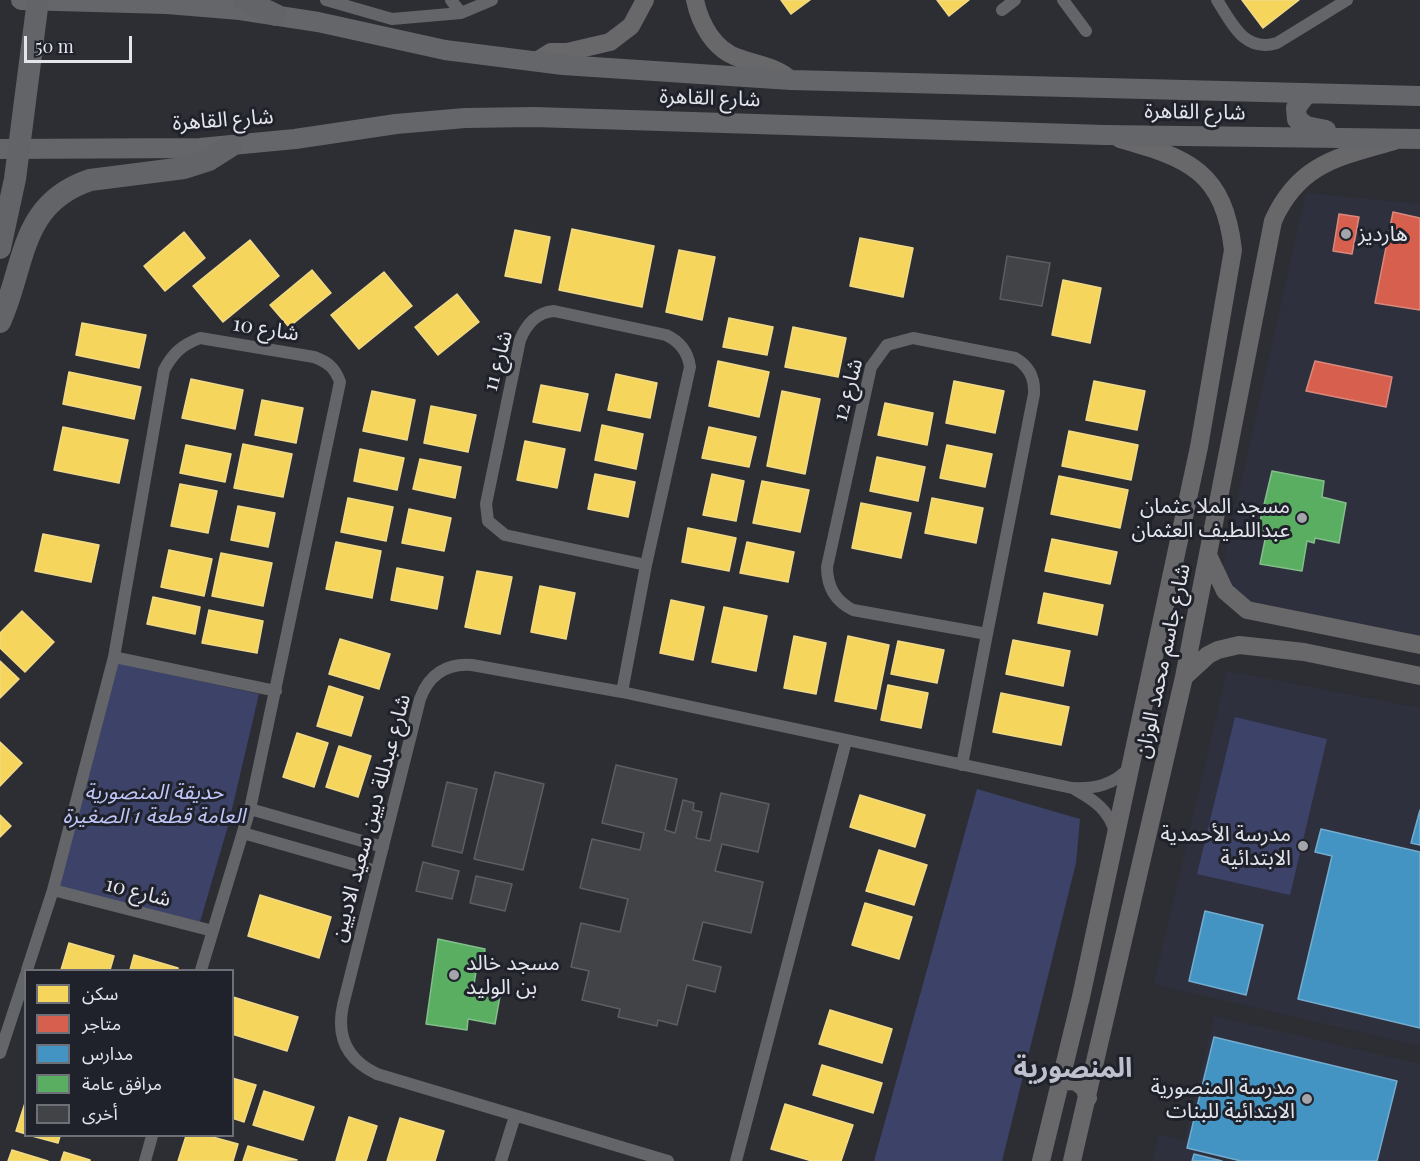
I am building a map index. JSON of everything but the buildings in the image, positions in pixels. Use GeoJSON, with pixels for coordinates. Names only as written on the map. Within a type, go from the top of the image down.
{"type":"FeatureCollection","features":[{"type":"Feature","properties":{"kind":"highway"},"geometry":{"type":"LineString","coordinates":[[0,248],[10,149],[31,0]]}},
{"type":"Feature","properties":{"kind":"highway"},"geometry":{"type":"LineString","coordinates":[[244,0],[276,15]]}},
{"type":"Feature","properties":{"kind":"highway"},"geometry":{"type":"LineString","coordinates":[[0,322],[30,230],[54,199],[90,180],[197,165],[231,146]]}},
{"type":"Feature","properties":{"kind":"main road","name":"شارع القاهرة"},"geometry":{"type":"LineString","coordinates":[[31,0],[167,4],[276,15],[445,50],[535,62],[791,80],[1420,96]]}},
{"type":"Feature","properties":{"kind":"main road"},"geometry":{"type":"LineString","coordinates":[[1307,93],[1296,108],[1297,119],[1306,126],[1328,131],[1338,138]]}},
{"type":"Feature","properties":{"kind":"main road","name":"شارع القاهرة"},"geometry":{"type":"LineString","coordinates":[[10,149],[231,146],[396,124],[465,118],[534,117],[1104,135],[1412,139]]}},
{"type":"Feature","properties":{"kind":"street"},"geometry":{"type":"LineString","coordinates":[[326,0],[392,19],[461,13],[492,0]]}},
{"type":"Feature","properties":{"kind":"street"},"geometry":{"type":"LineString","coordinates":[[451,0],[461,13]]}},
{"type":"Feature","properties":{"kind":"street"},"geometry":{"type":"LineString","coordinates":[[535,62],[550,52],[567,52],[610,42],[632,26],[645,0]]}},
{"type":"Feature","properties":{"kind":"street"},"geometry":{"type":"LineString","coordinates":[[695,0],[700,20],[724,50],[740,58],[772,67],[791,80]]}},
{"type":"Feature","properties":{"kind":"street"},"geometry":{"type":"LineString","coordinates":[[1002,10],[1015,0]]}},
{"type":"Feature","properties":{"kind":"street"},"geometry":{"type":"LineString","coordinates":[[1063,0],[1086,31]]}},
{"type":"Feature","properties":{"kind":"street"},"geometry":{"type":"LineString","coordinates":[[1217,0],[1239,34],[1250,43],[1263,46],[1277,43],[1347,0]]}},
{"type":"Feature","properties":{"kind":"street","name":"شارع جاسم محمد الوزان"},"geometry":{"type":"LineString","coordinates":[[1041,1161],[1059,1082],[1070,1046],[1131,766],[1212,378],[1233,250],[1228,217],[1222,202],[1205,178],[1184,160],[1171,154],[1104,135]]}},
{"type":"Feature","properties":{"kind":"street","name":"شارع جاسم محمد الوزان"},"geometry":{"type":"LineString","coordinates":[[1072,1161],[1100,1052],[1184,677],[1269,235],[1286,195],[1306,174],[1332,159],[1412,139]]}},
{"type":"Feature","properties":{"kind":"street","name":"شارع 11"},"geometry":{"type":"LineString","coordinates":[[622,692],[646,565],[690,367],[687,354],[678,342],[666,335],[554,311],[542,314],[525,328],[520,340],[486,504],[488,521],[506,535],[646,565]]}},
{"type":"Feature","properties":{"kind":"street","name":"شارع 10"},"geometry":{"type":"LineString","coordinates":[[27,969],[53,890],[114,657],[164,370],[172,356],[185,343],[200,338],[314,357],[326,361],[335,369],[340,382],[250,809],[201,969]]}},
{"type":"Feature","properties":{"kind":"street","name":"شارع 12"},"geometry":{"type":"LineString","coordinates":[[962,765],[1034,394],[1032,376],[1021,361],[1009,356],[913,338],[895,341],[880,351],[871,367],[826,567],[829,585],[838,600],[853,610],[987,634]]}},
{"type":"Feature","properties":{"kind":"street"},"geometry":{"type":"LineString","coordinates":[[1212,378],[1229,374],[1242,384]]}},
{"type":"Feature","properties":{"kind":"street"},"geometry":{"type":"LineString","coordinates":[[1208,555],[1219,583],[1238,605],[1256,613],[1420,645]]}},
{"type":"Feature","properties":{"kind":"street"},"geometry":{"type":"LineString","coordinates":[[1305,652],[1295,644],[1294,635],[1300,625],[1309,622]]}},
{"type":"Feature","properties":{"kind":"street"},"geometry":{"type":"LineString","coordinates":[[1184,677],[1208,655],[1228,646],[1305,652],[1420,676]]}},
{"type":"Feature","properties":{"kind":"street"},"geometry":{"type":"LineString","coordinates":[[114,657],[276,691]]}},
{"type":"Feature","properties":{"kind":"street","name":"شارع عبدللة ديين سعيد الاديين"},"geometry":{"type":"LineString","coordinates":[[668,1161],[377,1074],[356,1061],[347,1050],[341,1037],[340,1019],[376,871],[420,699],[428,684],[439,672],[452,665],[472,665],[622,692],[1072,788],[1089,789],[1111,783],[1131,766]]}},
{"type":"Feature","properties":{"kind":"street"},"geometry":{"type":"LineString","coordinates":[[736,1161],[846,741]]}},
{"type":"Feature","properties":{"kind":"street","name":"شارع عبدللة ديين سعيد الاديين"},"geometry":{"type":"LineString","coordinates":[[1072,788],[1101,807],[1110,818],[1116,835]]}},
{"type":"Feature","properties":{"kind":"street"},"geometry":{"type":"LineString","coordinates":[[250,809],[383,847]]}},
{"type":"Feature","properties":{"kind":"street"},"geometry":{"type":"LineString","coordinates":[[243,833],[376,871]]}},
{"type":"Feature","properties":{"kind":"street","name":"شارع 10"},"geometry":{"type":"LineString","coordinates":[[53,890],[213,931]]}},
{"type":"Feature","properties":{"kind":"street","name":"شارع 10"},"geometry":{"type":"LineString","coordinates":[[0,1053],[24,978]]}},
{"type":"Feature","properties":{"kind":"street"},"geometry":{"type":"LineString","coordinates":[[1070,1046],[1076,1054],[1085,1058],[1100,1052]]}},
{"type":"Feature","properties":{"kind":"street"},"geometry":{"type":"LineString","coordinates":[[1059,1082],[1075,1081],[1084,1088],[1088,1098]]}},
{"type":"Feature","properties":{"kind":"street"},"geometry":{"type":"LineString","coordinates":[[501,1161],[515,1116]]}},
{"type":"Feature","properties":{"kind":"street"},"geometry":{"type":"LineString","coordinates":[[145,1161],[153,1137]]}},
{"type":"Feature","properties":{"kind":"shaded area"},"geometry":{"type":"Polygon","coordinates":[[[1306,193],[1420,204],[1420,637],[1240,600],[1220,577],[1306,193]]]}},
{"type":"Feature","properties":{"kind":"shaded area","name":"مدرسة الأحمدية الابتدائية"},"geometry":{"type":"Polygon","coordinates":[[[1227,671],[1420,708],[1420,1046],[1154,984],[1227,671]]]}},
{"type":"Feature","properties":{"kind":"shaded area","name":"مدرسة المنصورية الابتدائية للبنات"},"geometry":{"type":"Polygon","coordinates":[[[1214,1016],[1420,1064],[1420,1161],[1153,1161],[1159,1134],[1184,1141],[1214,1016]]]}},
{"type":"Feature","properties":{"kind":"green space","name":"حديقة المنصورية العامة قطعة 1 الصغيرة"},"geometry":{"type":"Polygon","coordinates":[[[109,661],[259,694],[228,826],[200,922],[57,887],[109,661]]]}},
{"type":"Feature","properties":{"kind":"green space"},"geometry":{"type":"Polygon","coordinates":[[[1235,717],[1327,739],[1290,895],[1197,874],[1235,717]]]}},
{"type":"Feature","properties":{"kind":"green space"},"geometry":{"type":"Polygon","coordinates":[[[977,789],[1080,819],[1076,863],[1002,1161],[874,1161],[977,789]]]}},
{"type":"Feature","properties":{"kind":"place","name":"هارديز"},"geometry":{"type":"Point","coordinates":[1346,234]}},
{"type":"Feature","properties":{"kind":"place","name":"مسجد الملا عثمان عبداللطيف العثمان"},"geometry":{"type":"Point","coordinates":[1302,518]}},
{"type":"Feature","properties":{"kind":"place","name":"مدرسة الأحمدية الابتدائية"},"geometry":{"type":"Point","coordinates":[1303,846]}},
{"type":"Feature","properties":{"kind":"place","name":"مسجد خالد بن الوليد"},"geometry":{"type":"Point","coordinates":[454,975]}},
{"type":"Feature","properties":{"kind":"place","name":"مدرسة المنصورية الابتدائية للبنات"},"geometry":{"type":"Point","coordinates":[1307,1099]}},
{"type":"Feature","properties":{"kind":"district","name":"المنصورية"},"geometry":{"type":"Point","coordinates":[1073,1069]}}]}
